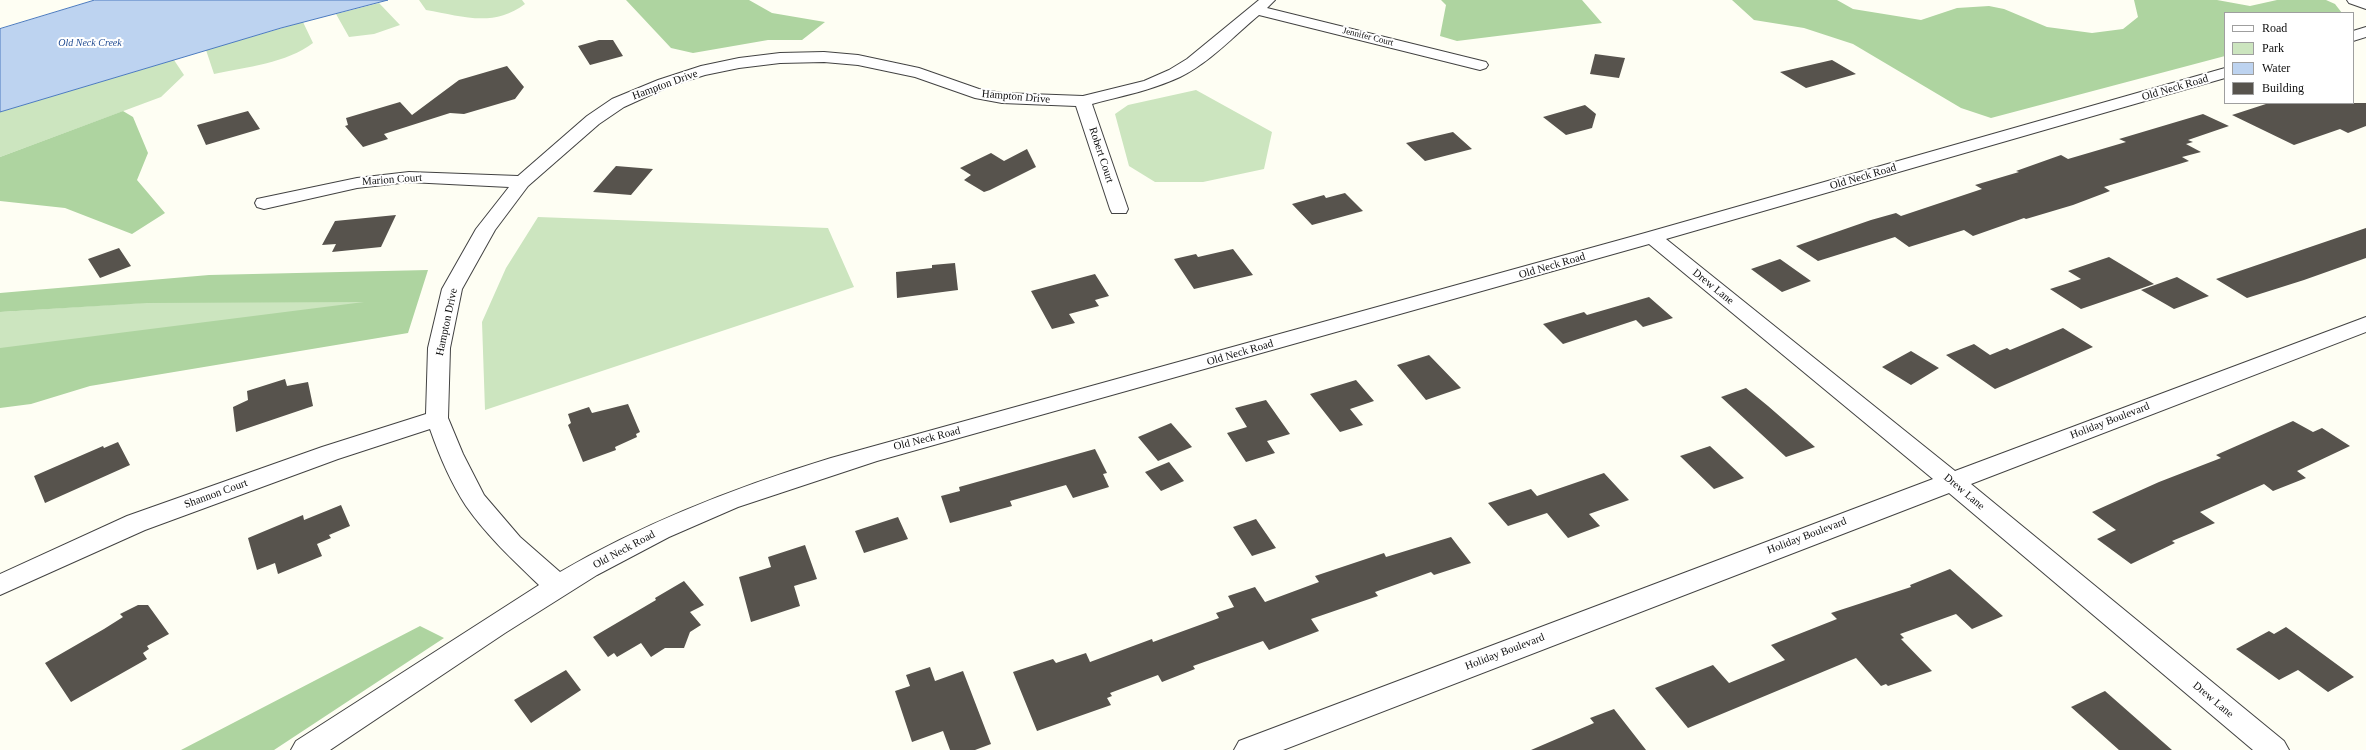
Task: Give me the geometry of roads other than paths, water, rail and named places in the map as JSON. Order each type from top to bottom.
[{"type":"street","points":[[2354,0],[2366,4]]},
{"type":"street","name":"Jennifer Court","points":[[1262,5],[1480,65]]},
{"type":"street","name":"Hampton Drive","points":[[557,585],[511,544],[475,500],[451,454],[437,418],[439,348],[452,289],[486,229],[522,182],[593,120],[618,103],[664,83],[701,71],[739,63],[780,58],[824,57],[858,60],[919,73],[975,93],[1002,98],[1083,102],[1150,84],[1175,73],[1193,62],[1262,5]]},
{"type":"street","points":[[2354,36],[2366,32]]},
{"type":"street","name":"Old Neck Road","points":[[306,750],[557,585],[660,530],[706,511],[812,472],[884,450],[1652,238],[2224,73]]},
{"type":"street","name":"Robert Court","points":[[1083,102],[1119,209]]},
{"type":"street","name":"Marion Court","points":[[264,203],[357,183],[409,177],[522,182]]},
{"type":"street","name":"Drew Lane","points":[[1652,238],[1951,481],[2274,750]]},
{"type":"street","name":"Holiday Boulevard","points":[[1249,750],[2366,324]]},
{"type":"street","name":"Shannon Court","points":[[0,585],[136,523],[330,453],[437,418]]},
{"type":"water","name":"Old Neck Creek","points":[[95,0],[388,0],[281,28],[0,112],[0,29]]}]
